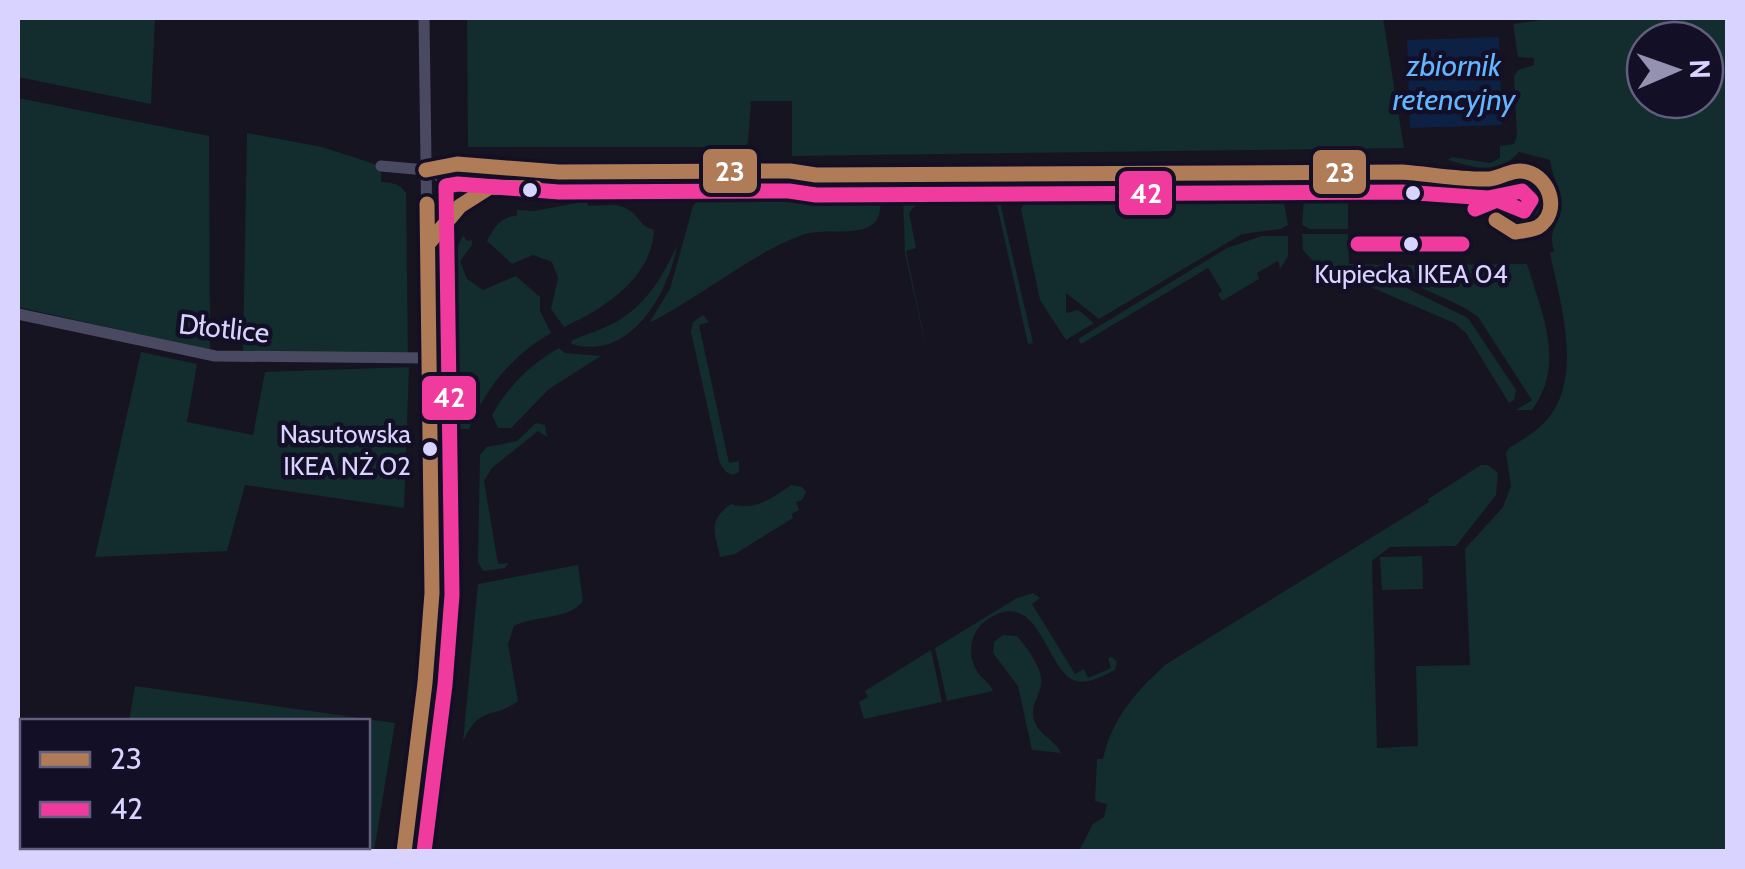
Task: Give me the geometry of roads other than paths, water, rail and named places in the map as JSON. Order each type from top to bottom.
[{"type":"street","points":[[404,852],[431,614],[424,18]]},
{"type":"street","points":[[380,166],[426,170],[457,164],[558,172],[790,171],[816,175],[1296,172],[1501,177],[1521,170],[1541,178],[1551,196],[1549,214],[1535,229],[1512,231],[1496,220],[1490,199],[1501,177]]},
{"type":"street","points":[[426,170],[452,183],[490,187],[722,186],[791,181],[816,175]]},
{"type":"street","points":[[1430,174],[1490,199]]},
{"type":"street","points":[[428,244],[460,206],[490,187]]},
{"type":"street","name":"Dłotlice","points":[[18,314],[214,356],[430,358]]},
{"type":"water","name":"zbiornik retencyjny","points":[[1499,37],[1502,125],[1410,128],[1407,40]]},
{"type":"place","name":"Kupiecka IKEA 04","points":[[1411,244]]},
{"type":"place","name":"Nasutowska IKEA NŻ 02","points":[[430,449]]}]
